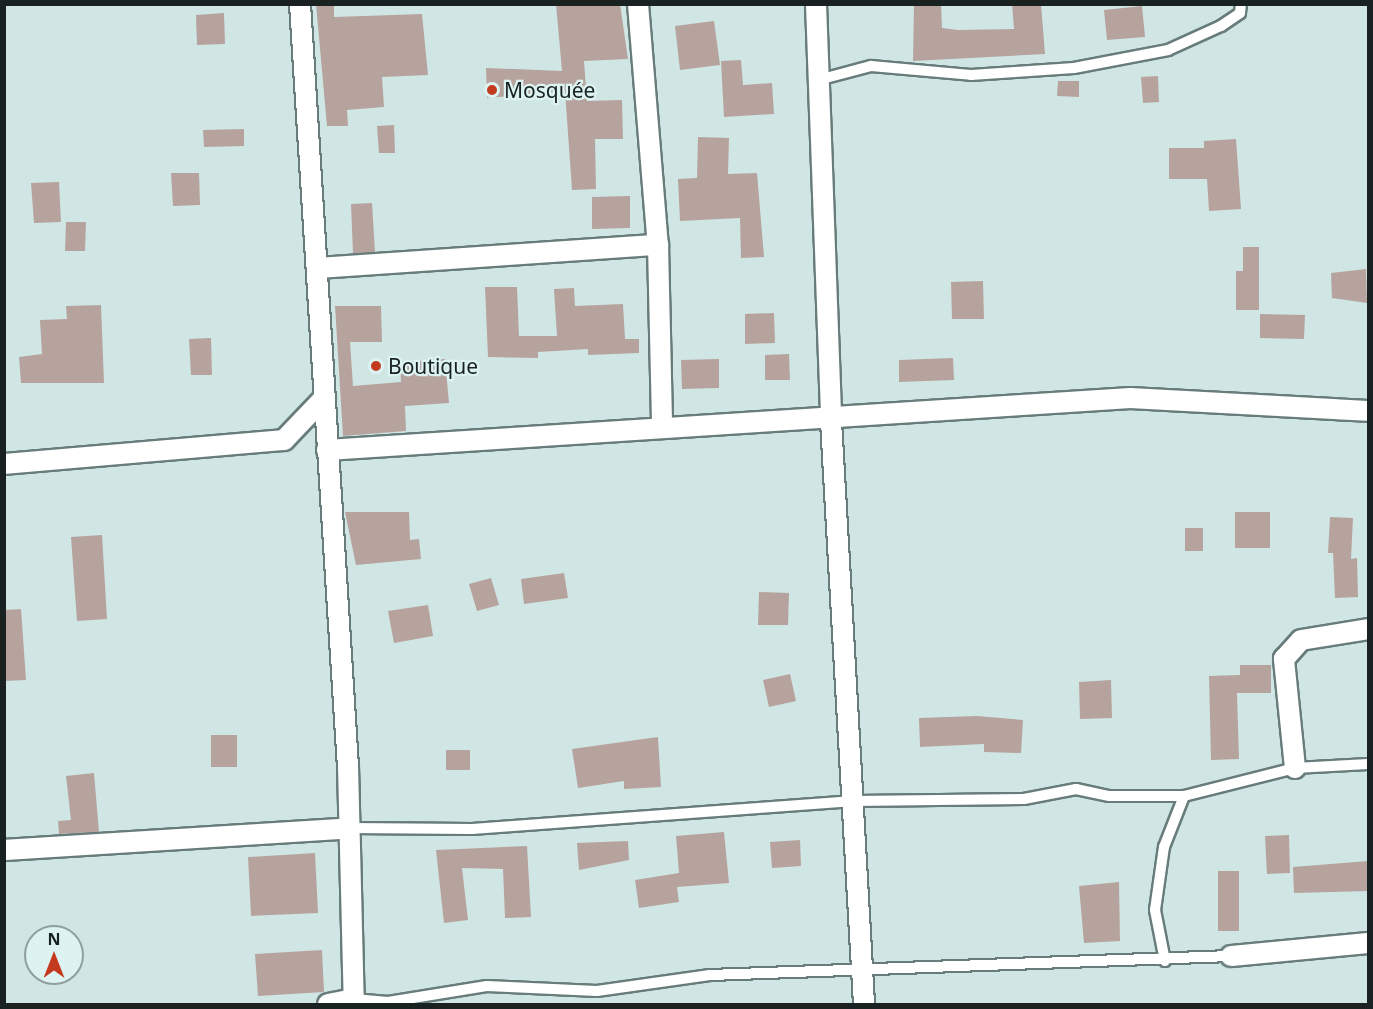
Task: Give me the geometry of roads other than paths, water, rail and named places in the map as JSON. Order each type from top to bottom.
[{"type":"street","points":[[300,4],[349,828],[354,1002],[328,1005]]},
{"type":"street","points":[[638,4],[658,245],[662,428]]},
{"type":"street","points":[[816,4],[822,79],[831,421],[864,1005]]},
{"type":"street","points":[[317,268],[658,245]]},
{"type":"street","points":[[4,464],[284,440],[325,397]]},
{"type":"street","points":[[327,450],[662,428],[831,421],[952,406],[1130,398],[1368,411]]},
{"type":"street","points":[[1295,768],[1284,659],[1301,640],[1368,629]]},
{"type":"street","points":[[4,850],[349,828]]},
{"type":"street","points":[[1231,956],[1368,943]]},
{"type":"lane","points":[[822,79],[871,66],[971,75],[1074,68],[1168,50],[1221,26],[1240,13],[1240,4]]},
{"type":"lane","points":[[349,828],[484,829],[854,801],[1024,799],[1076,789],[1109,796],[1184,796],[1295,768],[1368,764]]},
{"type":"lane","points":[[1165,961],[1155,910],[1164,847],[1184,796]]},
{"type":"lane","points":[[354,1002],[388,1002],[487,986],[597,991],[710,975],[1165,961],[1231,956]]},
{"type":"place","name":"Mosquée","points":[[492,90]]},
{"type":"place","name":"Boutique","points":[[376,366]]}]
